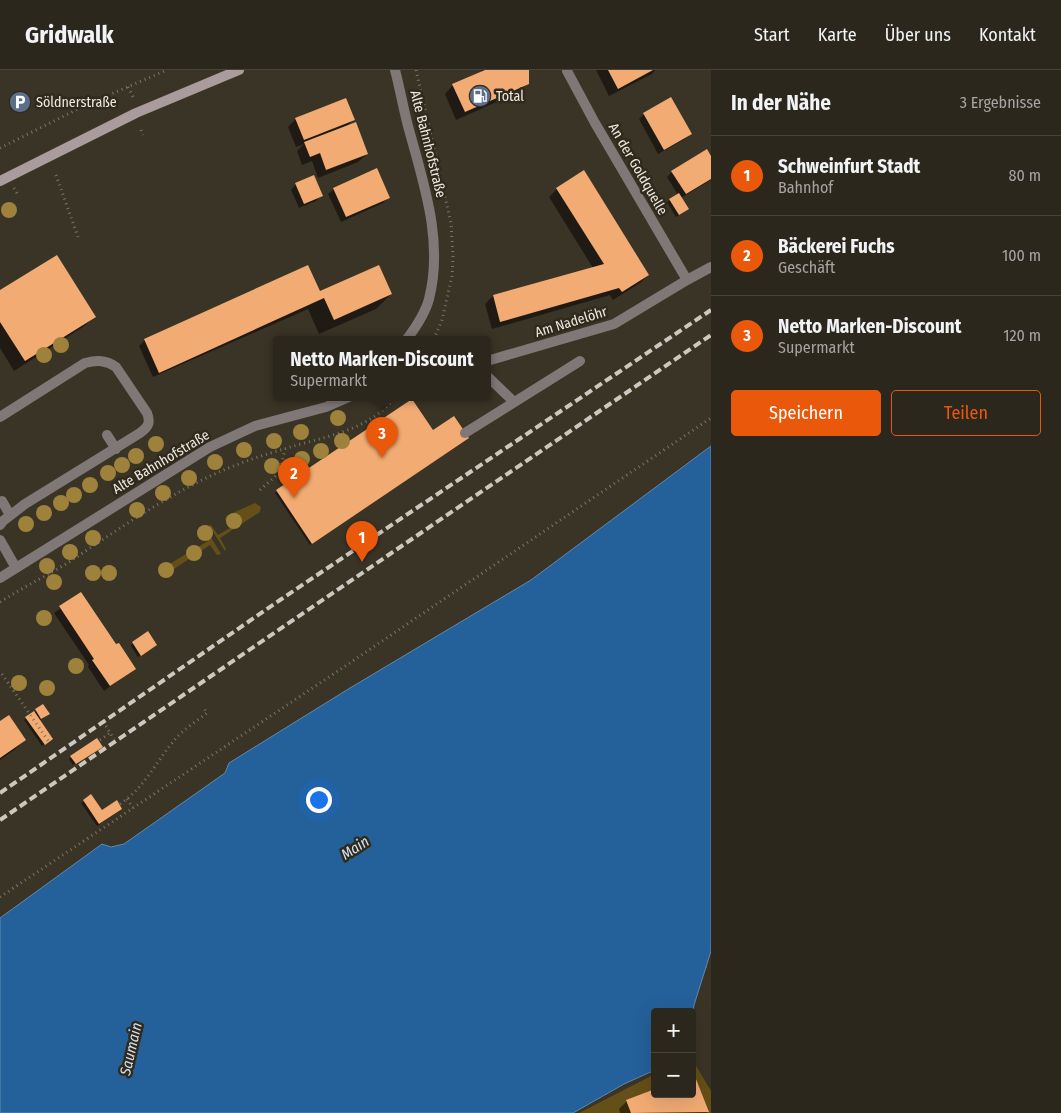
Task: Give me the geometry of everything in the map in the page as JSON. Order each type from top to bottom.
[{"type":"main road","points":[[0,181],[136,114],[239,70]]},
{"type":"street","name":"Alte Bahnhofstraße","points":[[394,70],[422,172],[434,230],[433,272],[429,299],[421,320],[410,336]]},
{"type":"street","name":"An der Goldquelle","points":[[567,71],[595,123],[687,280]]},
{"type":"street","name":"Am Nadelöhr","points":[[491,360],[614,324],[687,280],[711,268]]},
{"type":"street","points":[[0,417],[85,363],[96,360],[109,362],[116,367],[148,413],[150,420],[148,427],[10,515],[0,525]]},
{"type":"street","points":[[465,433],[580,361]]},
{"type":"street","points":[[491,380],[514,402]]},
{"type":"street","name":"Alte Bahnhofstraße","points":[[0,578],[210,447],[255,426],[326,407],[340,401]]},
{"type":"street","points":[[107,435],[116,449]]},
{"type":"street","points":[[2,501],[10,515]]},
{"type":"street","points":[[0,540],[16,568]]},
{"type":"path","points":[[0,148],[88,104],[167,70]]},
{"type":"path","points":[[128,87],[133,97]]},
{"type":"path","points":[[141,130],[144,135]]},
{"type":"path","points":[[56,175],[78,237]]},
{"type":"path","points":[[0,602],[42,578],[184,489],[223,470],[344,431],[373,419],[392,401]]},
{"type":"path","points":[[0,897],[711,418]]},
{"type":"path","points":[[260,490],[280,472],[285,449]]},
{"type":"path","points":[[2,674],[49,742]]},
{"type":"path","points":[[120,804],[128,799],[142,784],[176,738],[207,713],[204,708]]},
{"type":"path","points":[[106,726],[114,738]]},
{"type":"path","points":[[100,740],[110,733]]},
{"type":"path","points":[[128,799],[133,808]]},
{"type":"path","points":[[706,966],[711,966]]},
{"type":"shaded area","points":[[255,503],[261,507],[260,512],[220,538],[226,549],[225,551],[209,525],[218,535],[230,528],[225,519],[226,516]]},
{"type":"shaded area","points":[[205,527],[221,554],[217,555],[210,545],[165,575],[160,574],[161,569],[208,541],[203,529]]},
{"type":"shaded area","points":[[696,1066],[711,1091],[711,1113],[579,1113],[651,1076],[651,1098],[696,1098]]},
{"type":"water","points":[[711,446],[711,951],[694,1008],[651,1008],[651,1072],[624,1084],[573,1113],[0,1113],[0,918],[102,844],[111,847],[124,844],[225,773],[229,763],[531,580]]},
{"type":"building","name":"Total","points":[[485,70],[529,70],[529,84],[465,112],[452,84]]},
{"type":"building","points":[[608,70],[653,70],[618,89]]},
{"type":"building","points":[[671,97],[692,134],[664,150],[643,113]]},
{"type":"building","points":[[346,98],[355,120],[304,140],[295,118]]},
{"type":"building","points":[[356,122],[368,154],[326,170],[320,153],[310,157],[304,142]]},
{"type":"building","points":[[707,149],[711,156],[711,179],[686,194],[671,171]]},
{"type":"building","points":[[377,168],[390,198],[346,217],[333,188]]},
{"type":"building","points":[[584,170],[649,275],[622,292],[619,288],[500,322],[493,295],[604,264],[556,188]]},
{"type":"building","points":[[314,175],[323,196],[304,204],[295,183]]},
{"type":"building","points":[[679,193],[689,209],[679,215],[669,199]]},
{"type":"building","points":[[57,255],[96,317],[25,361],[0,322],[0,290]]},
{"type":"building","points":[[308,265],[320,291],[379,265],[392,294],[334,320],[324,298],[159,373],[144,339]]},
{"type":"building","points":[[409,401],[413,401],[433,430],[454,416],[469,438],[312,544],[276,490]]},
{"type":"building","points":[[81,592],[116,644],[119,643],[136,669],[110,686],[59,606]]},
{"type":"building","points":[[148,631],[157,645],[141,656],[132,642]]},
{"type":"building","points":[[43,704],[50,714],[41,719],[35,709]]},
{"type":"building","points":[[34,711],[53,739],[45,745],[25,717]]},
{"type":"building","points":[[9,715],[26,740],[0,758],[0,721]]},
{"type":"building","points":[[97,738],[103,747],[76,764],[70,756]]},
{"type":"building","points":[[91,794],[102,810],[117,800],[122,809],[99,824],[83,800]]},
{"type":"building","points":[[696,1079],[709,1112],[631,1113],[626,1100],[651,1091],[651,1098],[696,1098]]},
{"type":"railway","points":[[0,793],[280,600],[711,310]]},
{"type":"railway","points":[[0,820],[711,335]]},
{"type":"place","name":"Total","points":[[480,96]]},
{"type":"place","name":"Söldnerstraße","points":[[20,102]]},
{"type":"place","name":"Netto Marken-Discount","points":[[382,458]]},
{"type":"place","name":"Bäckerei Fuchs","points":[[294,498]]},
{"type":"place","name":"Schweinfurt Stadt","points":[[362,562]]},
{"type":"water label","name":"Main","points":[[355,848]]},
{"type":"water label","name":"Saumain","points":[[131,1049]]}]
